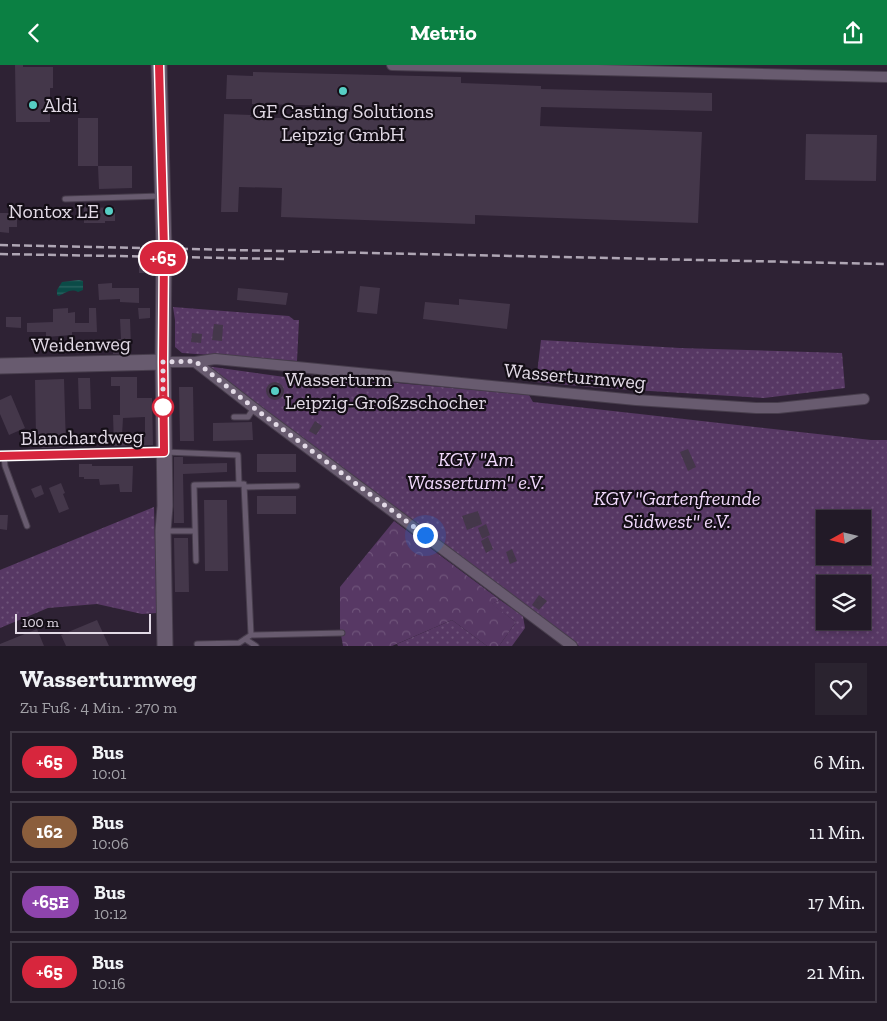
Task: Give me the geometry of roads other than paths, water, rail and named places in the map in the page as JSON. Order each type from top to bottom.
[{"type":"main road","points":[[159,65],[164,249],[165,507],[163,531],[165,646]]},
{"type":"main road","name":"Weidenweg","points":[[0,366],[163,362]]},
{"type":"street","points":[[392,65],[746,69],[887,77]]},
{"type":"street","name":"Wasserturmweg","points":[[163,362],[215,359],[636,400],[756,408],[778,408],[864,399]]},
{"type":"street","points":[[195,361],[254,408],[572,646]]},
{"type":"street","name":"Blanchardweg","points":[[2,456],[164,452]]},
{"type":"lane","points":[[65,199],[162,196]]},
{"type":"lane","points":[[234,417],[248,417],[254,408]]},
{"type":"lane","points":[[164,452],[238,455],[242,486],[251,635]]},
{"type":"lane","points":[[2,456],[27,526]]},
{"type":"lane","points":[[196,561],[194,485],[297,486]]},
{"type":"lane","points":[[163,531],[195,531]]},
{"type":"lane","points":[[197,644],[239,643],[251,635],[342,633]]},
{"type":"lane","points":[[244,639],[256,646]]},
{"type":"railway","points":[[0,245],[887,264]]},
{"type":"railway","points":[[0,254],[285,259]]},
{"type":"place","name":"GF Casting Solutions Leipzig GmbH","points":[[343,91]]},
{"type":"place","name":"Aldi","points":[[33,105]]},
{"type":"place","name":"Nontox LE","points":[[109,211]]},
{"type":"place","name":"Wasserturm Leipzig-Großzschocher","points":[[275,391]]},
{"type":"park label","name":"KGV \"Am Wasserturm\" e.V.","points":[[476,470]]},
{"type":"park label","name":"KGV \"Gartenfreunde Südwest\" e.V.","points":[[677,510]]}]
